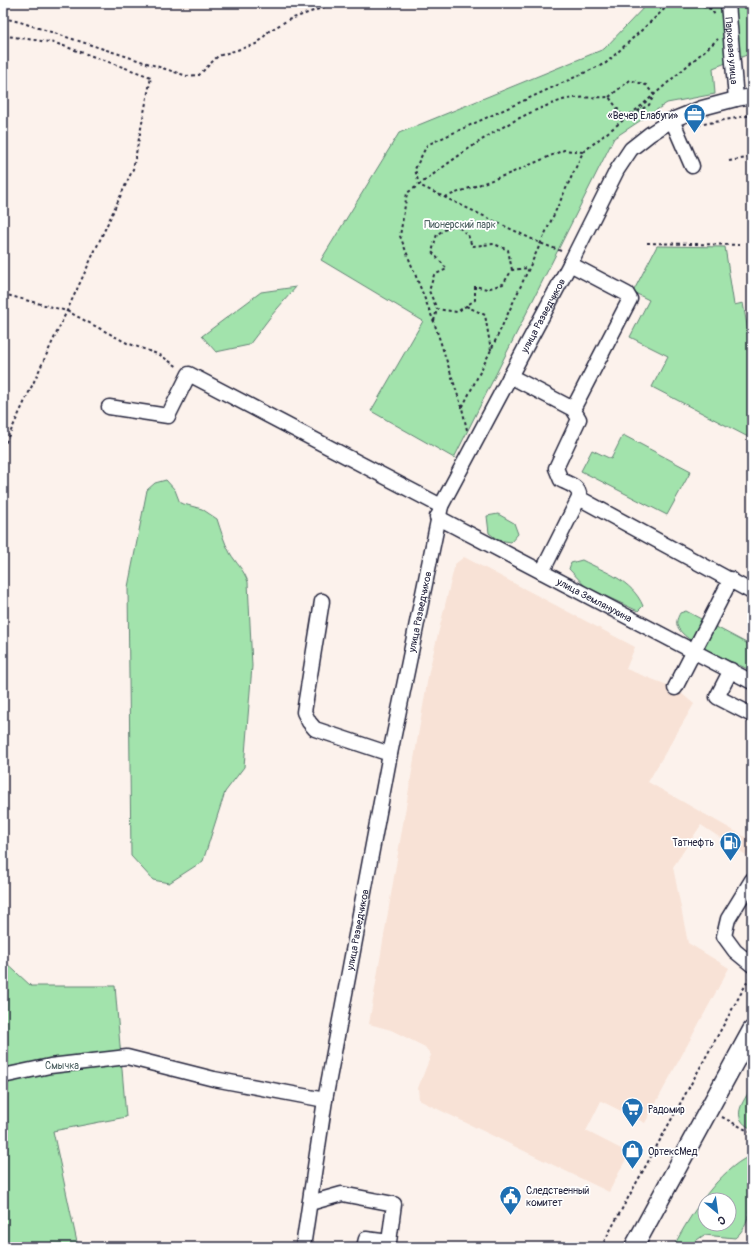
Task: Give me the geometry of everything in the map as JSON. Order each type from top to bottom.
[{"type":"main road","points":[[634,1247],[752,1030]]},
{"type":"street","name":"Парковая улица","points":[[728,3],[725,24],[736,99]]},
{"type":"street","name":"улица Разведчиков","points":[[303,1247],[325,1100],[390,754],[439,511],[572,260],[617,170],[631,149],[650,134],[672,120],[702,108],[752,96]]},
{"type":"street","points":[[672,120],[692,166]]},
{"type":"street","points":[[572,260],[627,294],[630,299],[573,409]]},
{"type":"street","points":[[109,407],[168,416],[189,374]]},
{"type":"street","name":"улица Землянухина","points":[[189,374],[439,511],[542,572],[694,650],[752,682]]},
{"type":"street","points":[[510,376],[573,409],[578,415],[578,423],[557,462],[556,468],[561,480],[579,491],[579,498],[542,572]]},
{"type":"street","points":[[579,498],[752,592]]},
{"type":"street","points":[[675,688],[731,580]]},
{"type":"street","points":[[322,601],[304,712],[309,722],[315,729],[390,754]]},
{"type":"street","points":[[731,670],[717,697],[752,715]]},
{"type":"street","points":[[752,880],[728,919],[724,936],[735,951],[752,965]]},
{"type":"street","points":[[3,1076],[50,1066],[127,1057],[214,1079],[325,1100]]},
{"type":"street","points":[[310,1203],[342,1194],[394,1204],[389,1242],[366,1239],[364,1247]]},
{"type":"path","points":[[3,18],[20,22],[187,76],[199,74],[218,56],[256,44],[269,31],[288,20],[330,5],[359,3]]},
{"type":"path","points":[[572,260],[420,185],[415,169],[427,145],[606,63],[671,3]]},
{"type":"path","points":[[462,408],[491,350],[583,152],[654,95],[725,24],[711,9],[691,3]]},
{"type":"path","points":[[3,448],[133,169],[151,77],[55,43],[7,36]]},
{"type":"path","points":[[471,449],[462,408],[434,322],[400,236],[407,193],[420,185],[463,152],[508,124],[562,100],[609,97],[630,80],[646,85],[654,95]]},
{"type":"path","points":[[625,119],[649,105],[654,95]]},
{"type":"path","points":[[609,97],[625,119]]},
{"type":"path","points":[[678,134],[696,125],[752,115]]},
{"type":"path","points":[[445,197],[511,173],[564,150],[583,152]]},
{"type":"path","points":[[729,161],[752,157]]},
{"type":"path","points":[[434,322],[437,309],[429,291],[434,275],[447,269],[432,252],[437,234],[455,224],[468,235],[472,246],[494,244],[508,250],[512,270],[502,284],[487,288],[474,286],[475,300],[457,312],[437,309]]},
{"type":"path","points":[[647,243],[742,244]]},
{"type":"path","points":[[512,270],[528,268]]},
{"type":"path","points":[[3,294],[67,311],[127,343],[160,355],[189,374]]},
{"type":"path","points":[[466,306],[485,315],[491,350]]},
{"type":"path","points":[[601,1247],[752,974]]},
{"type":"path","points":[[722,1117],[752,1133]]},
{"type":"path","points":[[745,1247],[752,1235]]},
{"type":"shaded area","points":[[464,557],[635,647],[626,669],[675,688],[694,704],[648,782],[752,841],[752,859],[701,825],[673,867],[688,943],[729,968],[645,1123],[601,1101],[586,1131],[629,1153],[609,1192],[419,1100],[418,1088],[431,1055],[425,1047],[391,1030],[369,1024],[429,671],[455,564]]},
{"type":"green space","name":"Пионерский парк","points":[[648,3],[752,3],[752,53],[713,68],[715,94],[667,103],[614,138],[454,458],[371,411],[423,321],[321,260],[399,133],[604,49]]},
{"type":"green space","points":[[657,246],[725,247],[734,305],[743,303],[750,342],[752,364],[752,439],[652,387],[668,356],[630,337],[649,300],[633,292]]},
{"type":"green space","points":[[296,287],[249,345],[216,352],[202,336],[261,292]]},
{"type":"green space","points":[[623,435],[691,471],[667,515],[581,471],[592,450],[611,459]]},
{"type":"green space","points":[[166,480],[175,490],[180,503],[202,509],[217,519],[228,549],[248,582],[252,666],[244,767],[225,792],[203,861],[169,883],[153,880],[131,856],[128,587],[147,490],[155,483]]},
{"type":"green space","points":[[498,514],[514,523],[518,534],[511,542],[498,540],[489,533],[487,516]]},
{"type":"green space","points":[[582,560],[609,573],[625,583],[638,597],[643,606],[638,611],[586,587],[569,569],[571,563]]},
{"type":"green space","points":[[686,611],[752,646],[752,671],[710,652],[689,639],[681,632],[677,625],[677,620],[680,613]]},
{"type":"green space","name":"Смычка","points":[[3,960],[31,986],[115,986],[126,1117],[53,1131],[78,1247],[3,1247]]},
{"type":"green space","points":[[752,1087],[752,1129],[745,1125],[741,1120],[740,1110]]},
{"type":"green space","points":[[752,1156],[751,1201],[746,1222],[741,1231],[735,1238],[704,1235],[687,1247],[678,1247],[675,1244],[697,1207],[697,1232],[737,1232],[737,1192],[709,1192],[728,1171],[739,1162]]},
{"type":"place","name":"«Вечер Елабуги»","points":[[694,134]]},
{"type":"place","name":"Татнефть","points":[[730,862]]},
{"type":"place","name":"Радомир","points":[[633,1128]]},
{"type":"place","name":"ОртексМед","points":[[632,1170]]},
{"type":"place","name":"Следственный комитет","points":[[511,1216]]}]
